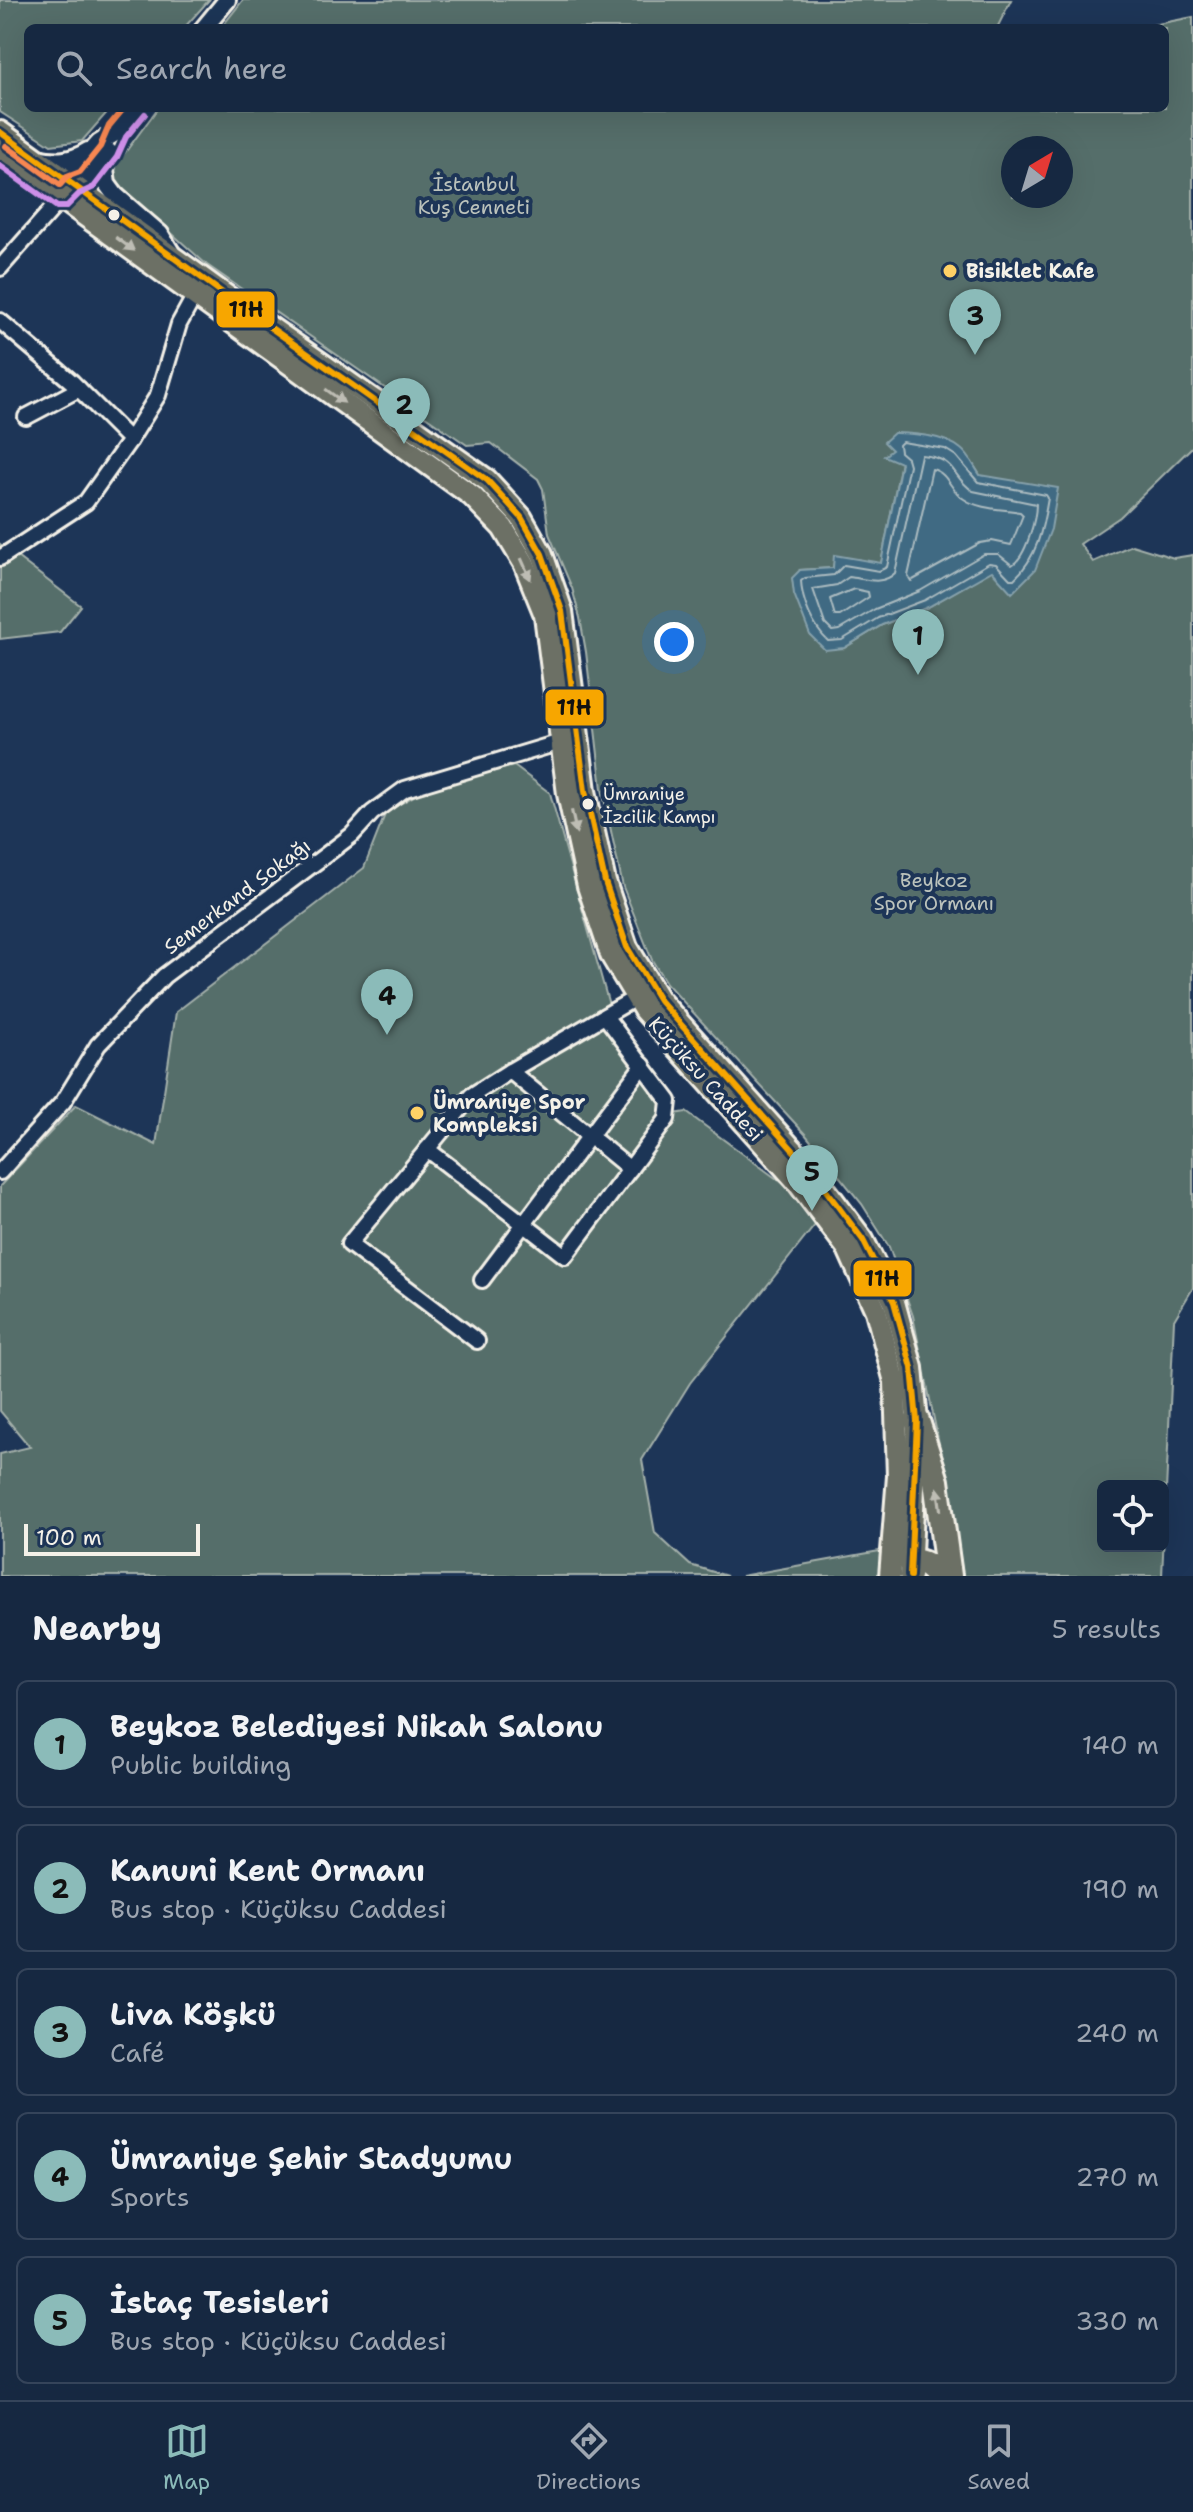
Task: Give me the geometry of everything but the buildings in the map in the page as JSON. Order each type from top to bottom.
[{"type":"highway","points":[[917,1421],[936,1481],[949,1576]]},
{"type":"highway","points":[[900,1572],[922,1562],[932,1568],[937,1576]]},
{"type":"main road","name":"Küçüksu Caddesi","points":[[0,132],[36,158],[67,192],[195,295],[258,330],[487,480],[521,517],[542,554],[562,611],[557,640],[570,740],[605,882],[644,992],[659,1000],[810,1169],[863,1240],[863,1261],[895,1382],[900,1572]]},
{"type":"main road","points":[[0,145],[67,192]]},
{"type":"main road","name":"Küçüksu Caddesi","points":[[0,154],[175,259],[258,330]]},
{"type":"main road","name":"Küçüksu Caddesi","points":[[863,1261],[894,1302],[912,1368],[917,1421],[900,1572]]},
{"type":"street","points":[[207,24],[227,0]]},
{"type":"street","points":[[0,268],[67,192],[73,172],[104,148],[134,112]]},
{"type":"street","points":[[36,158],[68,160],[104,148]]},
{"type":"street","points":[[104,148],[107,184],[115,195],[160,234],[175,259]]},
{"type":"street","points":[[0,558],[86,502],[158,395],[179,324],[195,295]]},
{"type":"street","points":[[0,321],[79,389],[130,440]]},
{"type":"street","points":[[26,417],[79,389]]},
{"type":"street","name":"Semerkand Sokağı","points":[[0,1172],[63,1102],[98,1045],[164,976],[342,843],[372,813],[405,789],[570,740]]},
{"type":"street","points":[[477,1341],[349,1244],[471,1096],[644,992]]},
{"type":"street","points":[[427,1149],[565,1256],[667,1119],[669,1101],[605,1016]]},
{"type":"street","points":[[482,1280],[643,1065]]},
{"type":"street","points":[[510,1071],[630,1169]]},
{"type":"green space","points":[[0,0],[209,0],[188,24],[24,24],[24,112],[107,112],[82,141],[51,145],[0,112]]},
{"type":"green space","points":[[243,0],[1011,0],[999,24],[224,24]]},
{"type":"green space","name":"Beykoz Spor Ormanı","points":[[1193,17],[1193,446],[1120,517],[1080,544],[1093,562],[1132,545],[1174,558],[1193,555],[1193,1288],[1174,1320],[1166,1480],[1097,1480],[1097,1552],[1163,1552],[1162,1576],[963,1576],[913,1316],[889,1247],[862,1204],[805,1134],[666,983],[652,960],[623,887],[602,789],[580,618],[572,588],[549,534],[543,489],[538,479],[491,443],[467,445],[207,265],[116,181],[113,169],[155,112],[1169,112],[1169,24],[1157,24]],"holes":[[[893,450],[971,461],[980,475],[992,570],[928,607],[882,625],[844,648],[800,570],[833,568],[835,556],[881,564],[901,462]]]},
{"type":"green space","points":[[0,544],[81,606],[60,632],[0,639]]},
{"type":"green space","points":[[514,766],[550,793],[611,1012],[675,1097],[674,1114],[686,1112],[800,1196],[819,1220],[690,1383],[642,1460],[655,1533],[690,1565],[727,1576],[0,1576],[0,1454],[30,1447],[0,1411],[0,1186],[76,1105],[156,1145],[176,1012],[364,868],[386,812],[428,788]]},
{"type":"green space","points":[[885,1550],[883,1576],[741,1576]]},
{"type":"water","points":[[894,433],[929,436],[954,444],[966,454],[980,475],[1058,488],[1051,529],[1035,570],[1012,593],[992,571],[928,607],[882,625],[844,648],[825,650],[810,635],[794,594],[792,578],[800,570],[833,568],[834,555],[881,563],[901,463],[884,456],[892,450],[884,442]]},
{"type":"transit line","points":[[6,146],[60,185],[67,177],[80,172],[100,147],[109,126],[121,112]]},
{"type":"transit line","points":[[0,166],[57,207],[66,207],[79,194],[94,187],[117,157],[126,137],[145,114]]},
{"type":"transit line","name":"11H","points":[[0,132],[487,480],[521,517],[542,554],[562,611],[585,791],[605,882],[627,947],[659,1000],[810,1169],[863,1240],[894,1302],[912,1368],[917,1421],[910,1576]]},
{"type":"place","name":"Bisiklet Kafe","points":[[950,271]]},
{"type":"place","name":"Liva Köşkü","points":[[975,355]]},
{"type":"place","name":"Kanuni Kent Ormanı","points":[[404,444]]},
{"type":"place","name":"Beykoz Belediyesi Nikah Salonu","points":[[918,675]]},
{"type":"place","name":"Ümraniye İzcilik Kampı","points":[[588,804]]},
{"type":"place","name":"Ümraniye Şehir Stadyumu","points":[[387,1035]]},
{"type":"place","name":"Ümraniye Spor Kompleksi","points":[[417,1113]]},
{"type":"place","name":"İstaç Tesisleri","points":[[812,1211]]},
{"type":"park label","name":"İstanbul Kuş Cenneti","points":[[474,196]]}]
